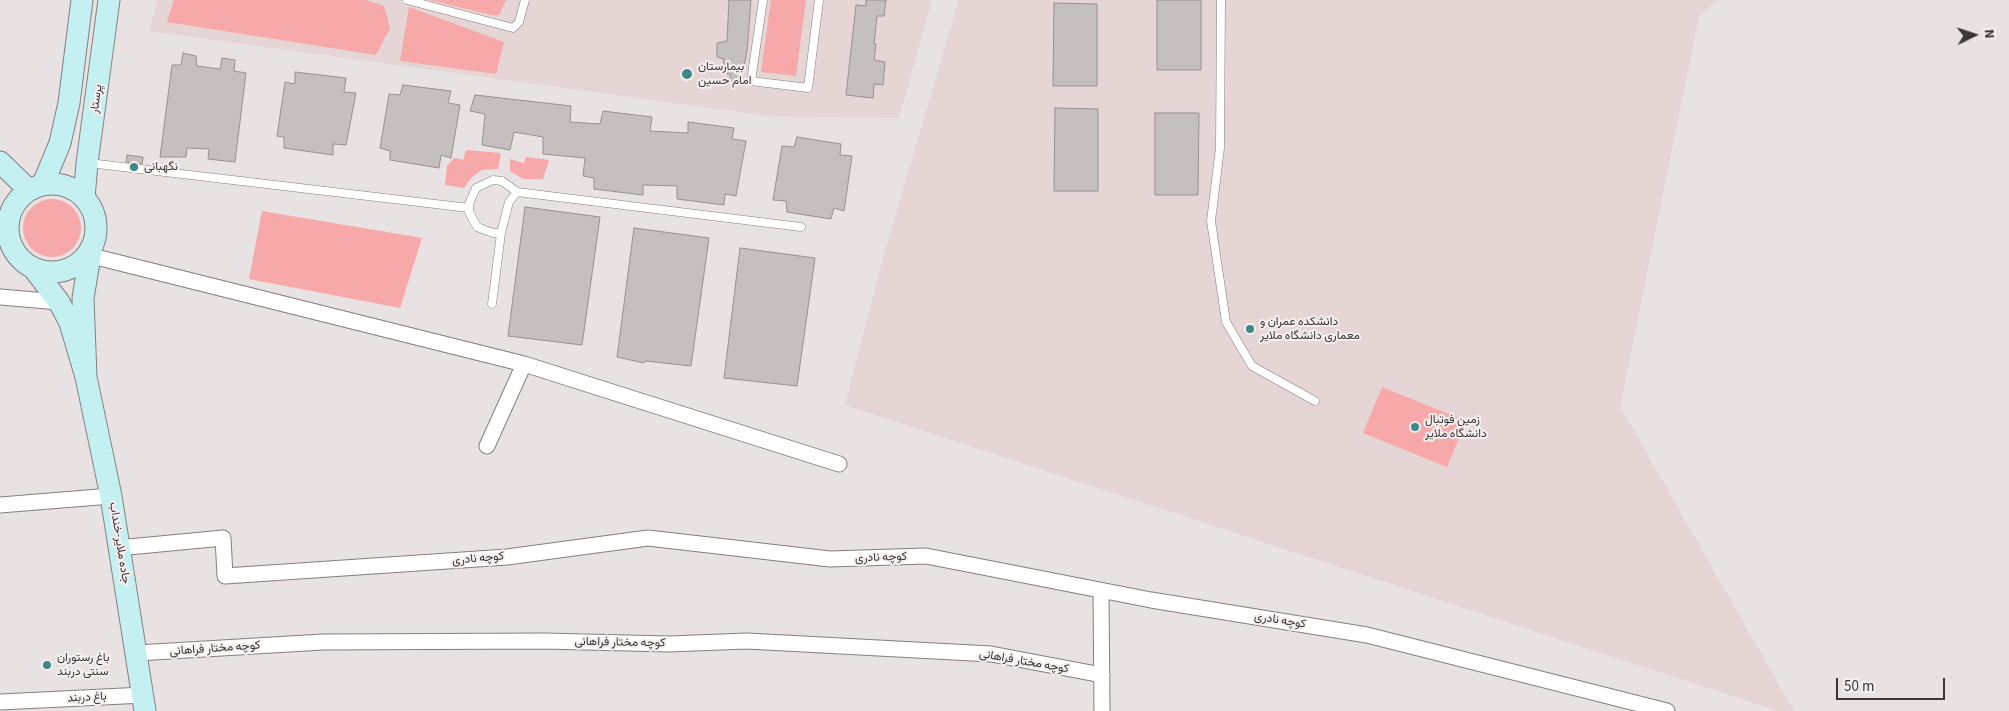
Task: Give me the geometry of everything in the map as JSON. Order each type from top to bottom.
[{"type":"main road","points":[[82,0],[69,103],[60,143],[36,187],[18,199],[4,222],[15,253],[34,269],[59,302],[70,323],[86,376]]},
{"type":"main road","name":"پرستار","points":[[84,198],[109,0]]},
{"type":"main road","points":[[0,162],[36,187],[65,186],[84,198],[92,209],[96,222],[96,236],[94,253],[83,298],[86,376]]},
{"type":"main road","points":[[34,269],[52,272],[71,268],[94,253]]},
{"type":"main road","name":"جاده ملایر-خنداب","points":[[86,376],[111,496],[144,703]]},
{"type":"street","points":[[94,253],[524,364],[839,464]]},
{"type":"street","points":[[0,297],[59,302]]},
{"type":"street","points":[[488,446],[524,364]]},
{"type":"street","points":[[0,505],[111,496]]},
{"type":"street","name":"کوچه نادری","points":[[118,548],[223,538],[225,576],[507,557],[648,538],[830,559],[926,556],[1101,591],[1367,636],[1667,711]]},
{"type":"street","points":[[1101,591],[1102,711]]},
{"type":"street","name":"کوچه مختار فراهانی","points":[[137,654],[323,642],[544,641],[669,644],[747,641],[990,654],[1102,675]]},
{"type":"street","name":"باغ دربند","points":[[0,702],[144,703]]},
{"type":"lane","points":[[407,0],[513,28],[519,22],[525,0]]},
{"type":"lane","points":[[763,0],[751,81],[808,88],[819,0]]},
{"type":"lane","points":[[1221,0],[1220,148],[1210,221],[1226,322],[1252,366],[1315,400]]},
{"type":"lane","points":[[87,163],[469,208]]},
{"type":"lane","points":[[501,233],[493,234],[478,227],[472,220],[469,208],[471,196],[484,183],[502,181],[517,192],[800,227]]},
{"type":"lane","points":[[492,304],[501,233],[509,202],[517,192]]},
{"type":"shaded area","name":"بیمارستان امام حسین","points":[[158,0],[932,0],[899,118],[776,117],[149,31]]},
{"type":"shaded area","points":[[174,0],[366,0],[384,6],[390,28],[376,55],[167,22]]},
{"type":"shaded area","points":[[430,0],[506,0],[499,15],[491,15]]},
{"type":"shaded area","points":[[771,0],[806,0],[796,76],[761,72]]},
{"type":"shaded area","name":"دانشکده عمران و معماری دانشگاه ملایر","points":[[959,0],[1718,0],[1699,16],[1620,406],[1794,711],[1778,711],[845,405],[884,254]]},
{"type":"shaded area","points":[[409,7],[504,42],[496,74],[400,61]]},
{"type":"shaded area","points":[[466,150],[501,153],[498,169],[482,170],[472,177],[464,188],[445,185],[447,166],[454,158],[463,160]]},
{"type":"shaded area","points":[[526,157],[549,160],[543,179],[523,179],[510,171],[510,159],[524,163]]},
{"type":"shaded area","points":[[52,199],[63,201],[76,212],[81,228],[79,239],[68,252],[52,257],[41,255],[28,244],[23,228],[25,217],[36,204]]},
{"type":"shaded area","points":[[262,211],[422,238],[400,308],[249,279]]},
{"type":"shaded area","name":"زمین فوتبال دانشگاه ملایر","points":[[1382,387],[1466,421],[1447,467],[1363,433]]},
{"type":"building","points":[[729,0],[751,0],[747,51],[741,82],[730,81],[730,74],[723,73],[724,59],[717,57],[717,43],[727,41]]},
{"type":"building","points":[[866,0],[886,0],[884,16],[877,16],[874,44],[876,44],[874,60],[885,62],[883,85],[874,84],[873,98],[846,95],[856,5],[866,6]]},
{"type":"building","points":[[1157,0],[1201,0],[1201,70],[1157,70]]},
{"type":"building","points":[[1054,3],[1097,4],[1097,86],[1053,86]]},
{"type":"building","points":[[183,53],[196,56],[197,66],[220,69],[222,58],[235,60],[234,71],[246,73],[235,162],[208,159],[209,149],[187,148],[186,157],[160,157],[172,65],[181,65]]},
{"type":"building","points":[[295,72],[346,78],[344,92],[356,93],[346,145],[333,144],[333,155],[284,148],[284,137],[277,136],[285,82],[295,84]]},
{"type":"building","points":[[403,85],[451,91],[448,103],[460,105],[451,158],[441,155],[439,168],[390,160],[390,151],[380,148],[389,94],[400,95]]},
{"type":"building","points":[[475,95],[571,106],[570,122],[600,124],[603,111],[652,117],[650,131],[688,133],[688,122],[734,128],[732,139],[746,141],[736,196],[725,194],[724,205],[677,199],[677,186],[643,185],[643,195],[594,189],[594,178],[583,176],[585,158],[543,154],[543,137],[514,132],[510,150],[482,145],[485,114],[470,111]]},
{"type":"building","points":[[1055,108],[1098,109],[1098,191],[1054,191]]},
{"type":"building","points":[[1155,113],[1199,113],[1198,195],[1155,195]]},
{"type":"building","points":[[797,137],[841,144],[840,155],[852,156],[844,211],[834,208],[831,219],[787,212],[786,201],[773,200],[782,146],[794,147]]},
{"type":"building","points":[[127,155],[143,157],[142,164],[126,162]]},
{"type":"building","points":[[525,207],[600,217],[582,345],[508,336]]},
{"type":"building","points":[[634,228],[709,238],[691,366],[645,361],[644,363],[617,357]]},
{"type":"building","points":[[740,248],[815,258],[797,386],[724,378]]},
{"type":"place","name":"بیمارستان امام حسین","points":[[687,74]]},
{"type":"place","name":"نگهبانی","points":[[134,167]]},
{"type":"place","name":"دانشکده عمران و معماری دانشگاه ملایر","points":[[1250,329]]},
{"type":"place","name":"زمین فوتبال دانشگاه ملایر","points":[[1415,427]]},
{"type":"place","name":"باغ رستوران سنتی دربند","points":[[47,665]]}]
